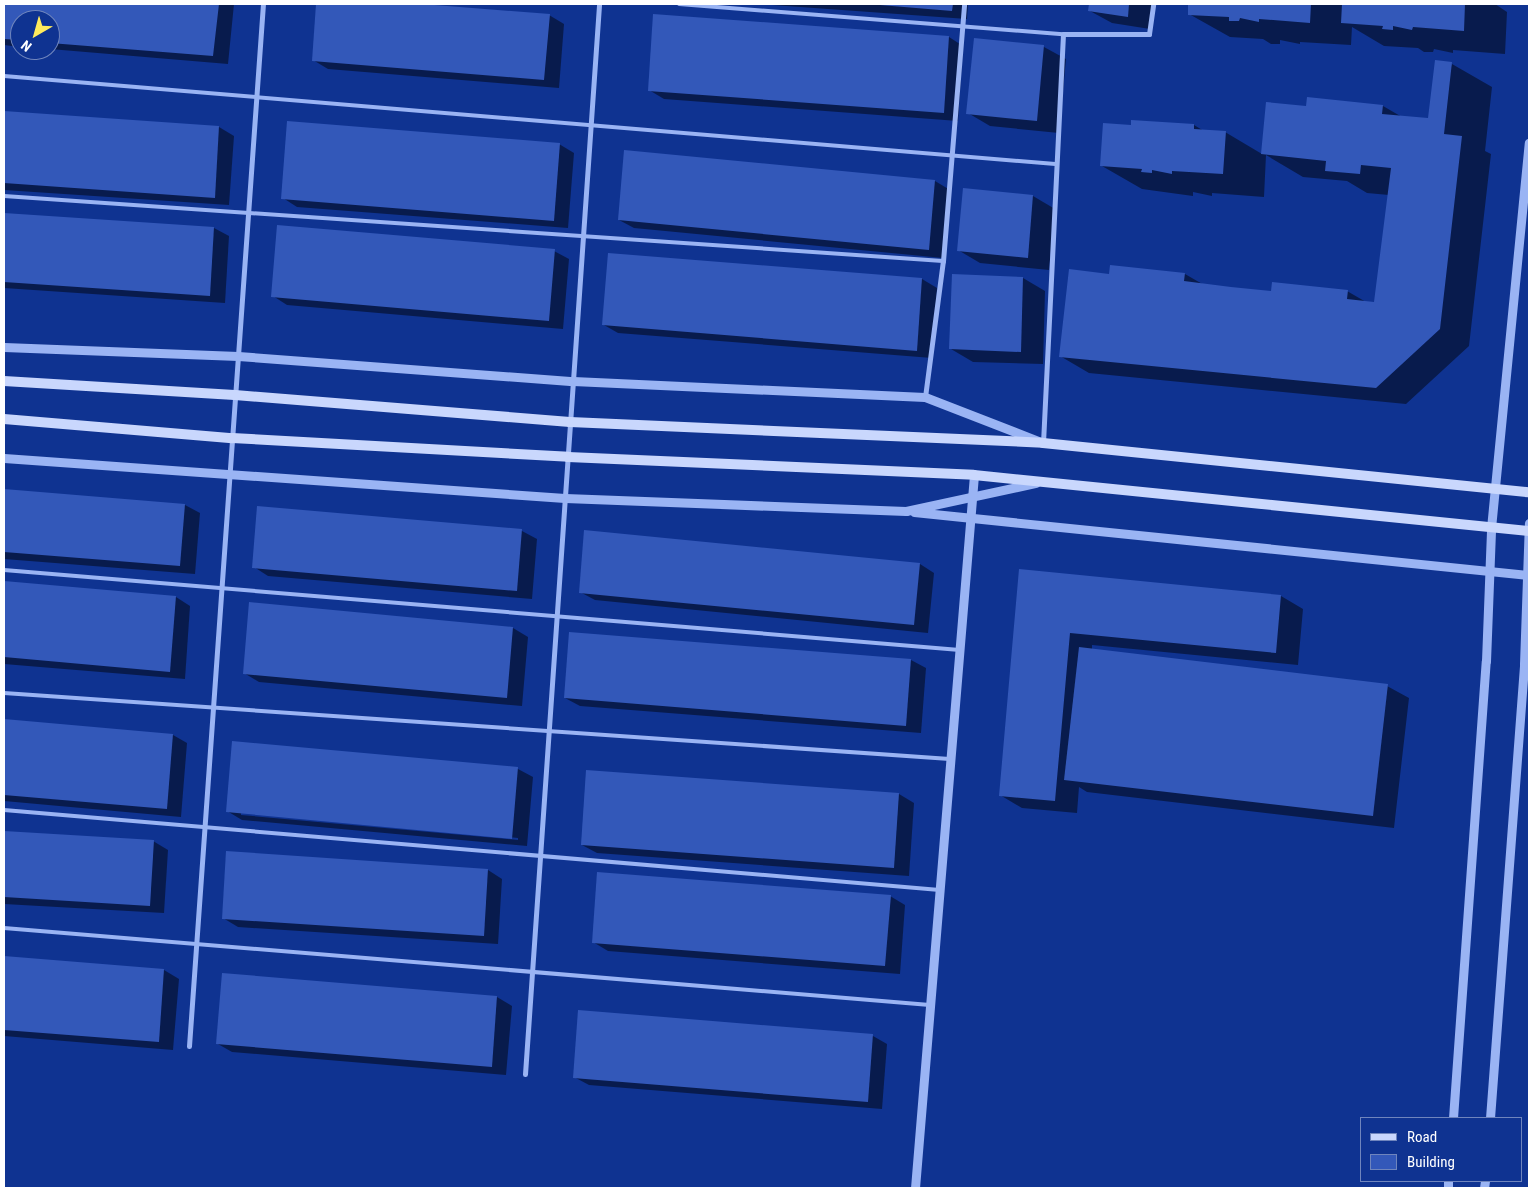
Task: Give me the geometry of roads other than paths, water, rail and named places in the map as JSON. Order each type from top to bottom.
[{"type":"main road","points":[[4,381],[235,395],[570,422],[1043,443],[1529,492]]},
{"type":"main road","points":[[4,419],[232,438],[568,457],[974,475],[1491,528],[1529,528]]},
{"type":"street","points":[[189,1046],[263,4]]},
{"type":"street","points":[[525,1074],[599,4]]},
{"type":"street","points":[[925,397],[943,261],[964,4]]},
{"type":"street","points":[[4,347],[238,356],[573,381],[925,397],[1043,443],[1055,164],[1063,34],[1149,34],[1153,4]]},
{"type":"street","points":[[1453,1117],[1486,661],[1491,528],[1529,143]]},
{"type":"street","points":[[4,458],[229,476],[565,498],[906,511],[1528,574]]},
{"type":"street","points":[[915,1188],[974,475]]},
{"type":"street","points":[[906,511],[1040,482]]},
{"type":"street","points":[[1490,1117],[1524,664],[1529,528]]},
{"type":"lane","points":[[679,4],[1063,34]]},
{"type":"lane","points":[[4,76],[1055,164]]},
{"type":"lane","points":[[4,196],[943,261]]},
{"type":"lane","points":[[4,570],[960,650]]},
{"type":"lane","points":[[4,693],[950,760]]},
{"type":"lane","points":[[4,810],[940,890]]},
{"type":"lane","points":[[4,928],[930,1005]]}]
